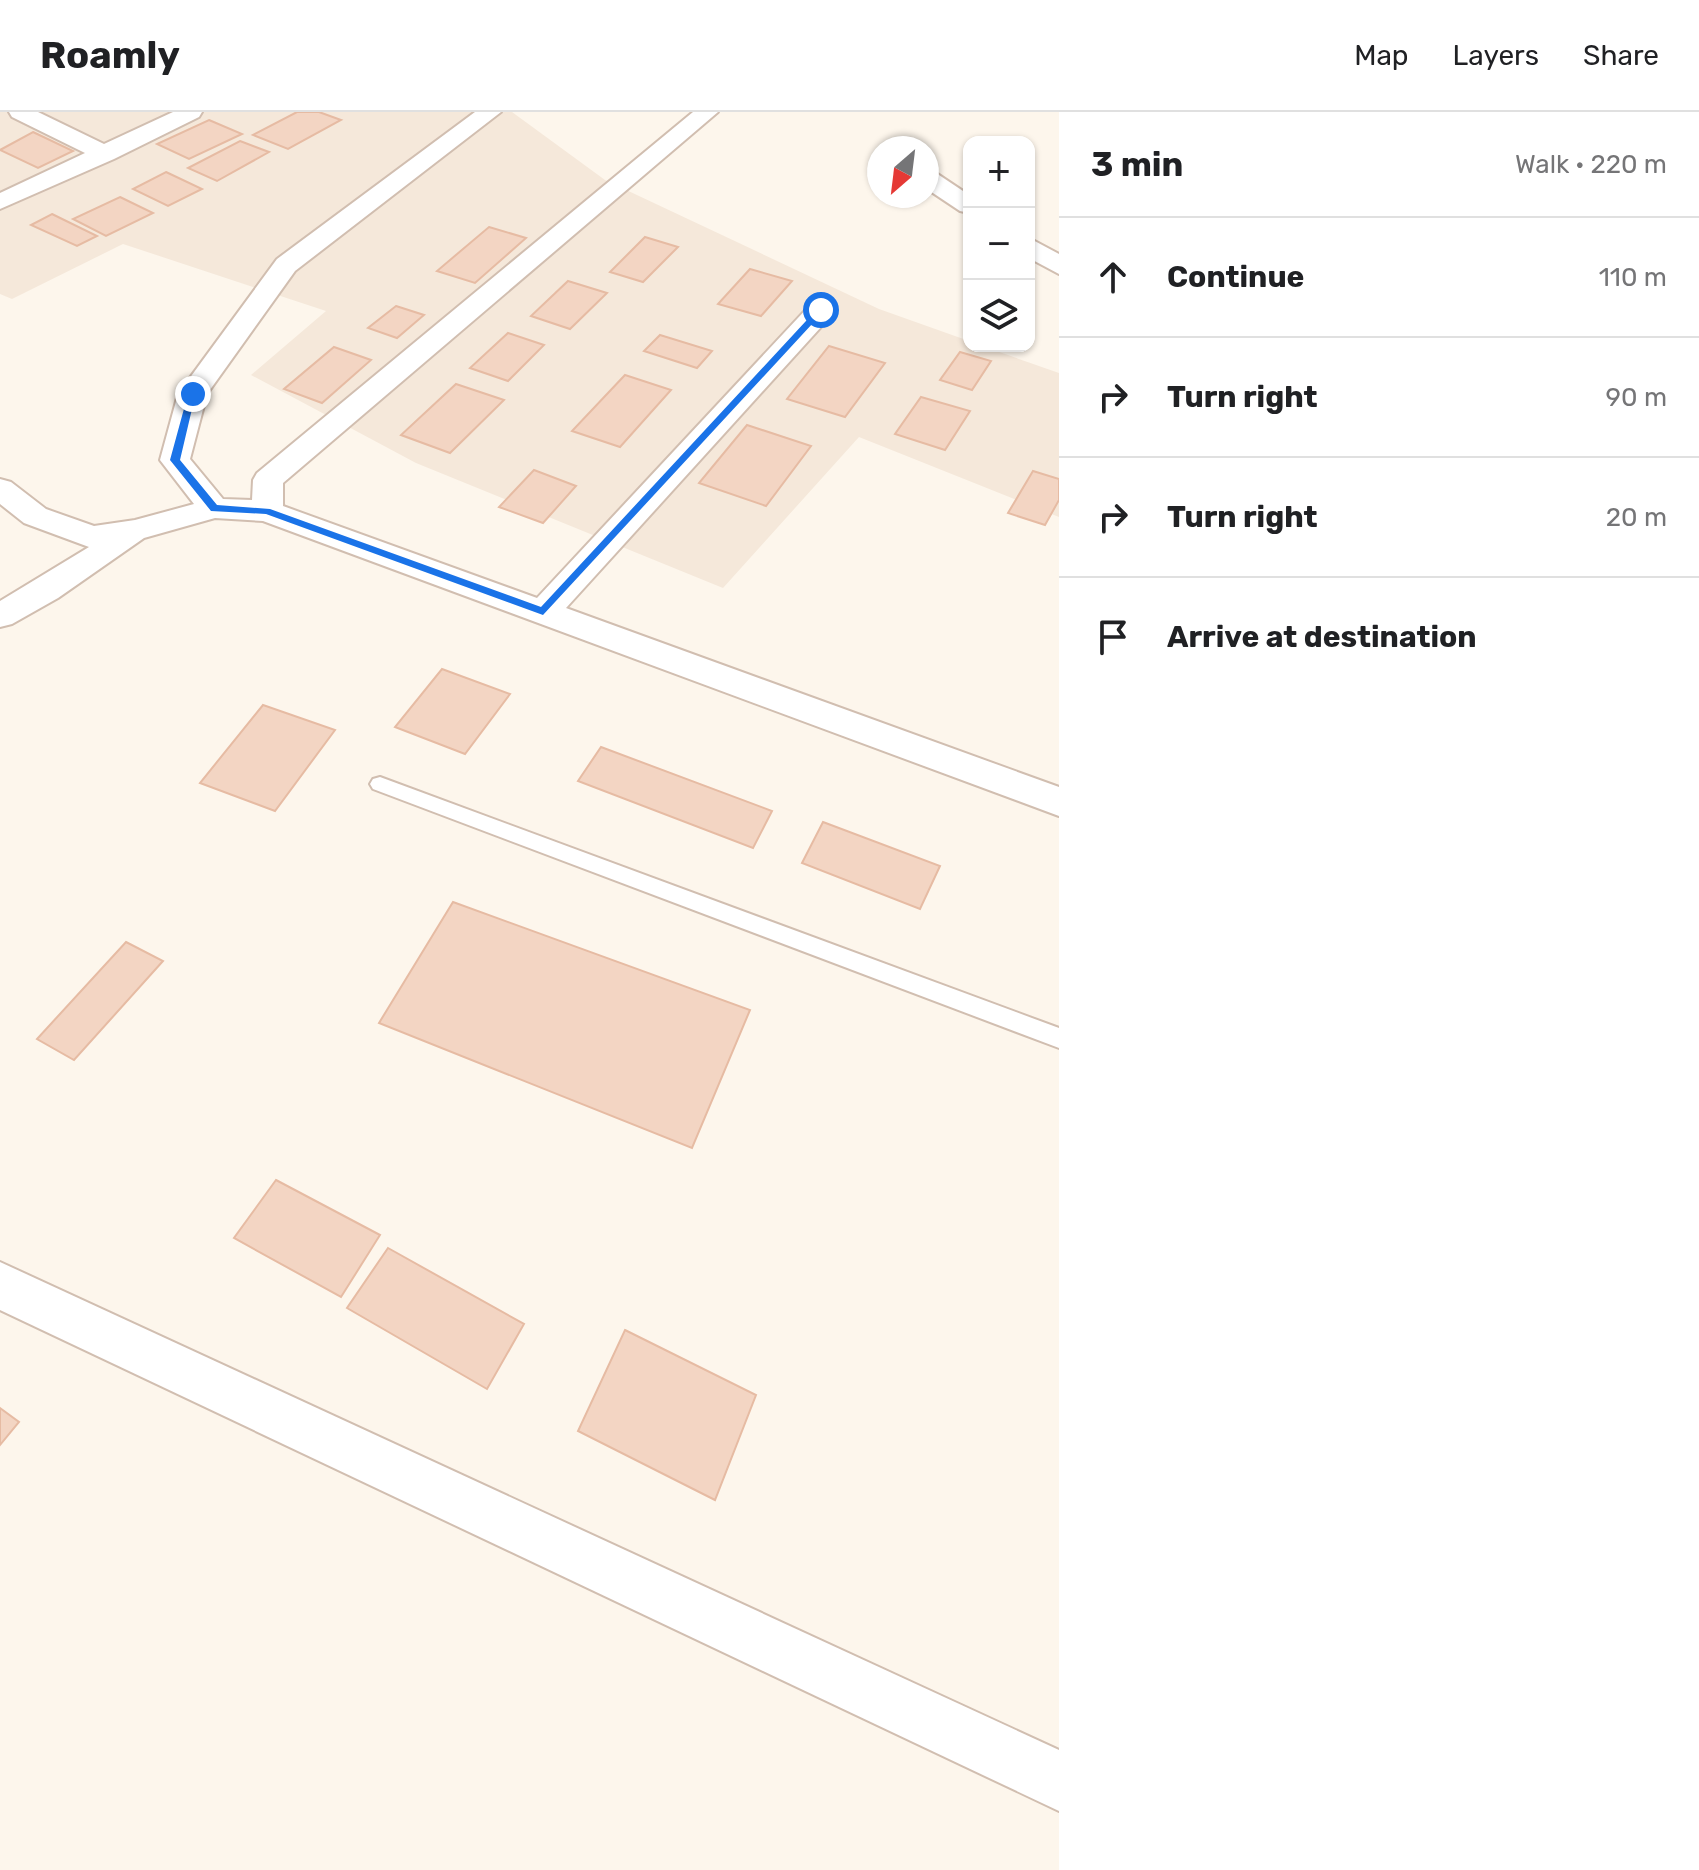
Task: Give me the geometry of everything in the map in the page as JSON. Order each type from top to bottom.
[{"type":"street","points":[[20,112],[106,154]]},
{"type":"street","points":[[0,202],[191,112]]},
{"type":"street","points":[[214,508],[175,460],[193,394],[286,265],[490,112]]},
{"type":"street","points":[[267,511],[268,480],[707,112]]},
{"type":"street","points":[[939,186],[963,202]]},
{"type":"street","points":[[1035,250],[1059,266]]},
{"type":"street","points":[[543,612],[821,310]]},
{"type":"street","points":[[0,489],[35,516],[92,537],[137,530],[214,508],[267,511],[1059,802]]},
{"type":"street","points":[[0,616],[46,590],[137,530]]},
{"type":"street","points":[[0,1285],[1059,1781]]},
{"type":"lane","points":[[380,784],[1059,1038]]},
{"type":"shaded area","points":[[0,112],[512,112],[605,180],[879,309],[963,339],[963,352],[999,352],[1059,373],[1059,517],[859,437],[723,588],[416,463],[251,375],[326,311],[123,244],[12,299],[0,294]]},
{"type":"building","points":[[297,112],[319,112],[341,120],[288,149],[253,135]]},
{"type":"building","points":[[209,120],[242,134],[189,159],[157,144]]},
{"type":"building","points":[[33,132],[73,151],[38,168],[0,150]]},
{"type":"building","points":[[240,141],[269,152],[217,181],[188,168]]},
{"type":"building","points":[[166,172],[202,189],[168,206],[133,189]]},
{"type":"building","points":[[120,197],[153,213],[106,236],[73,219]]},
{"type":"building","points":[[52,214],[97,236],[77,246],[31,225]]},
{"type":"building","points":[[489,227],[526,238],[475,283],[437,271]]},
{"type":"building","points":[[645,237],[678,247],[643,282],[610,272]]},
{"type":"building","points":[[750,269],[792,281],[761,316],[718,304]]},
{"type":"building","points":[[568,281],[607,293],[570,329],[531,316]]},
{"type":"building","points":[[396,306],[424,315],[397,338],[368,328]]},
{"type":"building","points":[[508,333],[544,345],[508,381],[470,368]]},
{"type":"building","points":[[660,335],[712,351],[697,368],[644,351]]},
{"type":"building","points":[[829,346],[885,363],[845,417],[787,399]]},
{"type":"building","points":[[334,347],[371,360],[322,403],[284,389]]},
{"type":"building","points":[[960,352],[991,361],[972,390],[940,380]]},
{"type":"building","points":[[625,375],[671,390],[620,447],[572,431]]},
{"type":"building","points":[[456,384],[504,400],[450,453],[401,435]]},
{"type":"building","points":[[921,397],[970,411],[945,450],[895,434]]},
{"type":"building","points":[[747,425],[811,446],[766,506],[699,483]]},
{"type":"building","points":[[534,470],[576,486],[543,523],[499,507]]},
{"type":"building","points":[[1033,471],[1059,479],[1059,500],[1045,525],[1008,513]]},
{"type":"building","points":[[442,669],[510,694],[465,754],[395,727]]},
{"type":"building","points":[[263,705],[335,730],[275,811],[200,783]]},
{"type":"building","points":[[601,747],[772,811],[753,848],[578,781]]},
{"type":"building","points":[[823,822],[940,866],[920,909],[802,863]]},
{"type":"building","points":[[453,902],[750,1010],[692,1148],[379,1023]]},
{"type":"building","points":[[126,942],[163,961],[74,1060],[37,1039]]},
{"type":"building","points":[[276,1180],[380,1235],[341,1297],[234,1238]]},
{"type":"building","points":[[388,1248],[524,1324],[487,1389],[347,1308]]},
{"type":"building","points":[[625,1330],[756,1395],[715,1500],[578,1431]]},
{"type":"building","points":[[0,1408],[19,1422],[0,1445]]},
{"type":"route","points":[[193,394],[175,460],[214,508],[267,511],[543,612],[821,310]]}]
